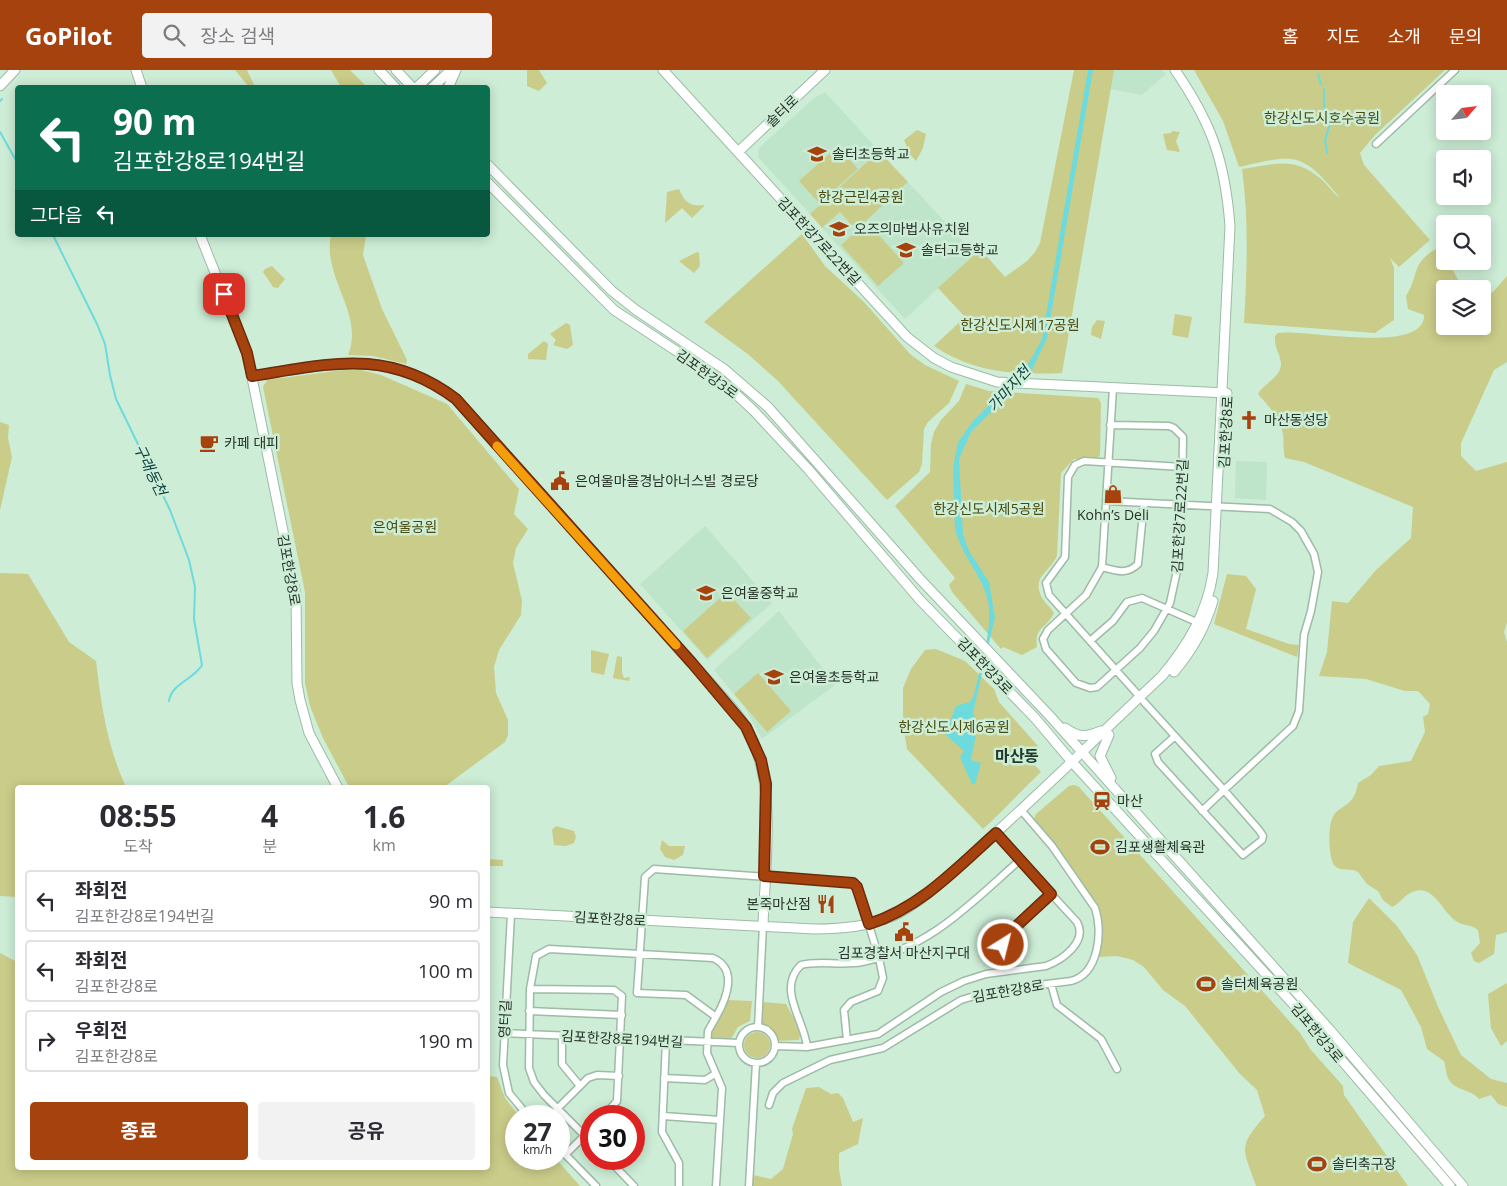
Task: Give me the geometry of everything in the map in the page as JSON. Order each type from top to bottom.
[{"type":"street","points":[[0,86],[15,70]]},
{"type":"street","points":[[136,70],[141,85]]},
{"type":"street","points":[[380,70],[393,85]]},
{"type":"street","points":[[396,70],[412,85]]},
{"type":"street","points":[[418,85],[435,70]]},
{"type":"street","points":[[435,85],[451,70]]},
{"type":"street","points":[[449,85],[456,70]]},
{"type":"street","name":"김포한강7로22번길","points":[[663,70],[907,337],[934,358],[951,367],[997,382],[1113,388],[1110,425],[1107,462],[1102,567],[1086,595],[1044,634],[1043,645],[1076,683],[1086,688],[1097,687],[1146,642],[1166,610],[1176,584],[1178,566],[1184,441],[1181,434],[1174,428],[1110,425]]},
{"type":"street","name":"솔터로","points":[[738,152],[825,70]]},
{"type":"street","name":"김포한강8로","points":[[1175,70],[1198,105],[1213,136],[1227,190],[1230,258],[1226,393]]},
{"type":"street","name":"김포한강8로","points":[[490,912],[835,929],[869,924],[892,916],[921,899],[996,833],[1072,762],[1108,732],[1186,657],[1214,597],[1218,572],[1226,393],[1235,256],[1232,187],[1225,153],[1212,118],[1182,70]]},
{"type":"street","points":[[1376,144],[1455,70]]},
{"type":"street","name":"김포한강3로","points":[[490,167],[618,296],[724,369],[754,394],[797,439],[920,579],[1049,714],[1330,1030],[1463,1186]]},
{"type":"street","name":"김포한강3로","points":[[490,185],[614,310],[722,381],[749,406],[808,469],[920,600],[1035,718],[1072,762],[1294,1005],[1450,1186]]},
{"type":"street","name":"김포한강8로","points":[[201,237],[247,353],[294,588],[297,682],[300,700],[309,733],[336,785]]},
{"type":"street","points":[[252,376],[347,362],[376,364],[417,375],[456,399],[710,683],[746,727],[761,760],[766,784],[763,925],[758,1027]]},
{"type":"street","points":[[1113,388],[1226,393]]},
{"type":"street","points":[[1174,737],[1155,754],[1156,758],[1243,855],[1262,840],[1263,836],[1260,830],[1064,614],[1049,595],[1046,583],[1064,557],[1069,472],[1074,465],[1082,461],[1182,467]]},
{"type":"street","points":[[1106,501],[1270,509],[1292,522],[1309,543],[1318,572],[1315,596],[1304,635],[1298,714],[1293,726],[1202,811]]},
{"type":"street","points":[[1102,567],[1122,572],[1129,571],[1138,564],[1144,503]]},
{"type":"street","points":[[1090,641],[1113,621],[1131,600],[1142,598],[1201,624]]},
{"type":"street","points":[[1049,714],[1078,736],[1108,732],[1100,756],[1106,771],[1124,800]]},
{"type":"street","name":"김포한강8로","points":[[769,1105],[773,1093],[783,1083],[830,1060],[883,1048],[961,1000],[982,993],[1075,980],[1092,967],[1097,945],[1097,913],[1093,904],[1052,846],[1021,810]]},
{"type":"street","points":[[776,1046],[808,1047],[878,1034],[941,992],[959,983],[979,976],[1046,966],[1056,962],[1079,939],[1080,930],[1078,922],[996,833]]},
{"type":"street","points":[[808,1047],[806,1034],[793,1006],[792,988],[795,971],[807,963],[846,964],[879,958],[908,948],[936,932],[1020,860]]},
{"type":"street","points":[[716,1017],[686,995],[638,992],[645,877],[654,869],[853,883],[857,887],[869,924],[883,978],[880,989],[874,994],[851,1002],[844,1010],[847,1040]]},
{"type":"street","points":[[1007,971],[1003,945],[1007,935],[1051,894]]},
{"type":"street","name":"영터길","points":[[511,914],[503,1065],[506,1083],[518,1105]]},
{"type":"street","points":[[553,1105],[540,1091],[531,1076],[528,1061],[530,989],[534,960],[544,950],[713,958],[722,963],[728,971],[725,1001],[708,1031],[707,1043],[709,1062],[722,1088],[716,1186]]},
{"type":"street","points":[[1050,984],[1057,1005],[1101,1039],[1117,1069]]},
{"type":"street","points":[[530,989],[618,991],[622,996],[617,1101],[614,1105]]},
{"type":"street","points":[[529,1011],[622,1015]]},
{"type":"street","points":[[758,1027],[764,1028],[772,1035],[776,1046],[767,1060],[756,1063],[745,1058],[741,1053],[739,1043],[746,1030],[758,1027]]},
{"type":"street","name":"김포한강8로194번길","points":[[504,1033],[739,1043]]},
{"type":"street","points":[[562,1035],[562,1064],[580,1086]]},
{"type":"street","points":[[666,1041],[663,1137],[679,1163],[679,1186]]},
{"type":"street","points":[[749,1186],[756,1063]]},
{"type":"street","points":[[664,1078],[705,1080],[715,1074]]},
{"type":"street","points":[[561,1105],[591,1076],[618,1076]]},
{"type":"street","points":[[663,1116],[720,1120]]},
{"type":"street","points":[[570,1122],[580,1131]]},
{"type":"street","points":[[570,1150],[580,1141]]},
{"type":"street","points":[[570,1158],[596,1186]]},
{"type":"street","points":[[619,1170],[634,1186]]},
{"type":"shaded area","points":[[1114,70],[1162,70],[1166,74],[1142,95],[1110,89]]},
{"type":"shaded area","name":"솔터초등학교","points":[[825,92],[879,151],[810,214],[758,157],[759,148],[814,98]]},
{"type":"shaded area","name":"솔터고등학교","points":[[908,182],[975,254],[905,319],[822,228],[840,212],[856,230]]},
{"type":"shaded area","points":[[1236,461],[1267,462],[1266,500],[1235,498]]},
{"type":"shaded area","name":"은여울중학교","points":[[705,526],[772,603],[707,660],[640,584]]},
{"type":"shaded area","name":"은여울초등학교","points":[[779,611],[835,685],[762,739],[745,708],[714,670]]},
{"type":"green space","points":[[235,70],[247,70],[254,85],[247,85]]},
{"type":"green space","points":[[331,70],[350,70],[365,85],[340,85]]},
{"type":"green space","points":[[527,70],[539,70],[547,83],[539,91],[527,86]]},
{"type":"green space","name":"한강신도시제17공원","points":[[1074,70],[1114,70],[1062,373],[1012,372],[980,367],[964,362],[934,346],[965,317],[938,288],[975,254],[982,251],[1005,277],[1027,261],[1035,252],[1040,243]]},
{"type":"green space","name":"한강신도시호수공원","points":[[1194,70],[1445,70],[1375,135],[1360,153],[1364,165],[1430,240],[1399,267],[1390,258],[1394,268],[1394,320],[1375,333],[1244,323],[1247,246],[1242,169],[1274,164],[1292,164],[1311,172],[1321,179],[1340,198],[1316,172],[1306,164],[1296,160],[1273,160],[1239,167],[1223,121]]},
{"type":"green space","points":[[917,130],[926,134],[923,148],[916,161],[910,154],[904,140]]},
{"type":"green space","points":[[1172,131],[1180,132],[1176,141],[1180,152],[1167,150],[1163,134],[1171,133]]},
{"type":"green space","points":[[838,146],[858,169],[819,203],[799,181]]},
{"type":"green space","name":"한강근린4공원","points":[[879,151],[908,182],[856,230],[840,212],[822,228],[810,214]]},
{"type":"green space","points":[[679,189],[686,201],[692,205],[705,205],[692,218],[682,208],[665,223],[667,192]]},
{"type":"green space","points":[[867,222],[904,263],[878,286],[841,245]]},
{"type":"green space","points":[[802,234],[825,266],[864,302],[910,354],[925,365],[959,381],[949,403],[928,422],[924,429],[922,464],[919,472],[887,500],[778,381],[749,355],[704,322]]},
{"type":"green space","points":[[331,237],[366,237],[363,255],[382,309],[407,360],[406,364],[373,356],[348,355],[352,340],[351,325],[348,310],[332,266]]},
{"type":"green space","points":[[1436,249],[1436,270],[1453,270],[1458,280],[1436,280],[1436,335],[1491,335],[1491,293],[1507,276],[1507,362],[1494,370],[1461,443],[1461,456],[1476,471],[1507,462],[1507,623],[1504,632],[1507,642],[1507,932],[1496,935],[1494,954],[1479,963],[1474,961],[1471,953],[1480,943],[1478,930],[1456,921],[1431,894],[1418,890],[1410,893],[1392,907],[1383,900],[1378,891],[1367,884],[1358,872],[1336,867],[1331,859],[1329,837],[1334,814],[1353,798],[1358,783],[1371,775],[1379,766],[1411,761],[1425,732],[1423,717],[1428,714],[1430,704],[1418,691],[1405,691],[1366,679],[1319,676],[1327,652],[1332,601],[1348,603],[1376,570],[1411,538],[1413,507],[1304,462],[1285,458],[1283,434],[1279,422],[1258,394],[1281,368],[1275,340],[1275,336],[1278,333],[1291,332],[1361,338],[1385,337],[1405,334],[1419,327],[1424,315],[1408,309],[1406,296],[1416,270],[1428,254]]},
{"type":"green space","points":[[697,252],[699,253],[700,266],[694,273],[679,261]]},
{"type":"green space","points":[[272,266],[285,279],[278,288],[273,287],[263,272]]},
{"type":"green space","points":[[1175,314],[1192,317],[1188,338],[1172,335]]},
{"type":"green space","points":[[1097,320],[1105,321],[1101,339],[1091,335],[1092,327]]},
{"type":"green space","points":[[566,323],[570,325],[573,345],[567,349],[553,345],[556,340],[550,334]]},
{"type":"green space","points":[[544,341],[548,344],[546,360],[528,359],[528,354]]},
{"type":"green space","name":"은여울공원","points":[[343,370],[361,370],[381,375],[447,404],[519,489],[514,514],[528,529],[516,548],[513,563],[522,601],[521,615],[499,650],[494,667],[496,693],[508,720],[508,735],[505,742],[447,785],[348,785],[323,738],[310,706],[305,683],[305,592],[263,387],[267,380]]},
{"type":"green space","name":"한강신도시제5공원","points":[[966,384],[989,391],[1098,398],[1101,403],[1100,455],[1096,459],[1074,459],[1061,473],[1057,555],[1039,582],[1042,599],[1054,613],[1037,635],[1037,647],[1022,655],[1003,647],[1001,649],[952,592],[949,585],[955,578],[895,506],[930,472],[931,444],[934,432],[941,420],[959,401]]},
{"type":"green space","points":[[0,422],[9,425],[8,438],[12,457],[0,510]]},
{"type":"green space","points":[[0,573],[28,574],[69,642],[96,661],[106,724],[114,755],[125,785],[15,785],[15,897],[0,896]]},
{"type":"green space","points":[[1227,574],[1246,576],[1256,589],[1246,629],[1289,644],[1299,645],[1297,657],[1214,624]]},
{"type":"green space","points":[[727,592],[751,618],[707,658],[683,631]]},
{"type":"green space","name":"한강신도시제6공원","points":[[936,649],[965,661],[994,689],[999,702],[1038,746],[1027,757],[1041,772],[983,829],[907,749],[903,725],[903,688],[911,669],[925,650]]},
{"type":"green space","points":[[591,650],[609,654],[604,675],[591,672]]},
{"type":"green space","points":[[617,656],[622,657],[622,673],[624,678],[630,677],[629,681],[613,678]]},
{"type":"green space","points":[[758,673],[791,711],[767,732],[734,694]]},
{"type":"green space","name":"솔터체육공원","points":[[1069,786],[1079,787],[1300,1033],[1311,1050],[1343,1086],[1344,1095],[1408,1186],[1256,1186],[1245,1149],[1250,1135],[1265,1116],[1257,1090],[1240,1074],[1185,1006],[1163,990],[1144,967],[1133,960],[1117,956],[1098,957],[1100,918],[1098,907],[1034,819],[1036,814]]},
{"type":"green space","points":[[556,826],[574,831],[576,837],[574,843],[566,846],[554,845],[552,830]]},
{"type":"green space","points":[[662,840],[669,846],[685,846],[683,855],[674,860],[665,857],[660,849]]},
{"type":"green space","points":[[490,859],[503,860],[503,866],[490,866]]},
{"type":"green space","points":[[1369,898],[1397,926],[1417,955],[1439,1009],[1461,1055],[1491,1079],[1507,1083],[1507,1107],[1498,1104],[1491,1095],[1479,1099],[1472,1093],[1452,1084],[1448,1078],[1444,1061],[1427,1049],[1421,1027],[1401,990],[1348,963],[1353,922]]},
{"type":"green space","points":[[0,953],[15,961],[15,1170],[490,1170],[490,1076],[497,1077],[505,1098],[510,1105],[505,1105],[505,1170],[566,1170],[580,1186],[0,1186]]},
{"type":"green space","points":[[1507,983],[1507,1041],[1501,1046],[1491,1028],[1488,994]]},
{"type":"green space","points":[[727,1000],[752,1001],[750,1021],[738,1027],[731,1039],[709,1037],[709,1031]]},
{"type":"green space","points":[[761,1002],[786,1004],[798,1026],[799,1040],[775,1041],[772,1031],[760,1022]]},
{"type":"green space","points":[[757,1032],[766,1036],[770,1045],[766,1054],[757,1058],[748,1054],[744,1045],[748,1036]]},
{"type":"green space","points":[[819,1087],[831,1094],[838,1093],[843,1098],[853,1122],[863,1118],[858,1144],[839,1153],[842,1186],[752,1186],[753,1175],[771,1179],[783,1169],[793,1134],[792,1129],[806,1088]]},
{"type":"water","name":"가마지천","points":[[1088,70],[1093,70],[1047,338],[1031,372],[971,432],[959,459],[963,535],[969,551],[989,582],[995,617],[973,713],[978,724],[971,760],[981,763],[975,784],[972,784],[960,757],[964,751],[945,734],[956,706],[970,702],[974,695],[986,643],[989,615],[985,591],[957,537],[953,468],[958,442],[973,421],[1025,370],[1042,339]]},
{"type":"pier","points":[[1019,373],[1033,374],[1014,393],[1000,392]]},
{"type":"waterway","points":[[1318,74],[1321,84]]},
{"type":"waterway","points":[[1324,89],[1324,113]]},
{"type":"waterway","points":[[1324,116],[1329,127],[1325,140],[1327,153]]},
{"type":"waterway","name":"구래동천","points":[[0,132],[15,159]]},
{"type":"waterway","name":"구래동천","points":[[54,237],[97,324],[105,344],[116,399],[170,510],[189,560],[195,587],[194,619],[202,665],[174,690],[169,701]]},
{"type":"slow traffic","points":[[497,446],[676,645]]},
{"type":"place","name":"솔터초등학교","points":[[817,154]]},
{"type":"place","name":"오즈의마법사유치원","points":[[839,229]]},
{"type":"place","name":"솔터고등학교","points":[[906,250]]},
{"type":"place","name":"마산동성당","points":[[1249,420]]},
{"type":"place","name":"카페 대피","points":[[209,443]]},
{"type":"place","name":"은여울마을경남아너스빌 경로당","points":[[560,481]]},
{"type":"place","name":"Kohn’s Deli","points":[[1113,494]]},
{"type":"place","name":"은여울중학교","points":[[706,593]]},
{"type":"place","name":"은여울초등학교","points":[[774,677]]},
{"type":"place","name":"마산","points":[[1102,801]]},
{"type":"place","name":"김포생활체육관","points":[[1100,847]]},
{"type":"place","name":"본죽마산점","points":[[826,904]]},
{"type":"place","name":"김포경찰서 마산지구대","points":[[904,932]]},
{"type":"place","name":"솔터체육공원","points":[[1206,984]]},
{"type":"place","name":"솔터축구장","points":[[1317,1164]]},
{"type":"district","name":"마산동","points":[[1017,756]]},
{"type":"route","points":[[224,294],[247,353],[252,376],[347,362],[363,362],[417,375],[428,380],[456,399],[738,715],[746,727],[755,743],[761,760],[766,784],[764,876],[849,881],[857,887],[869,924],[892,916],[921,899],[996,833],[1051,894],[1007,935],[1003,945]]}]
